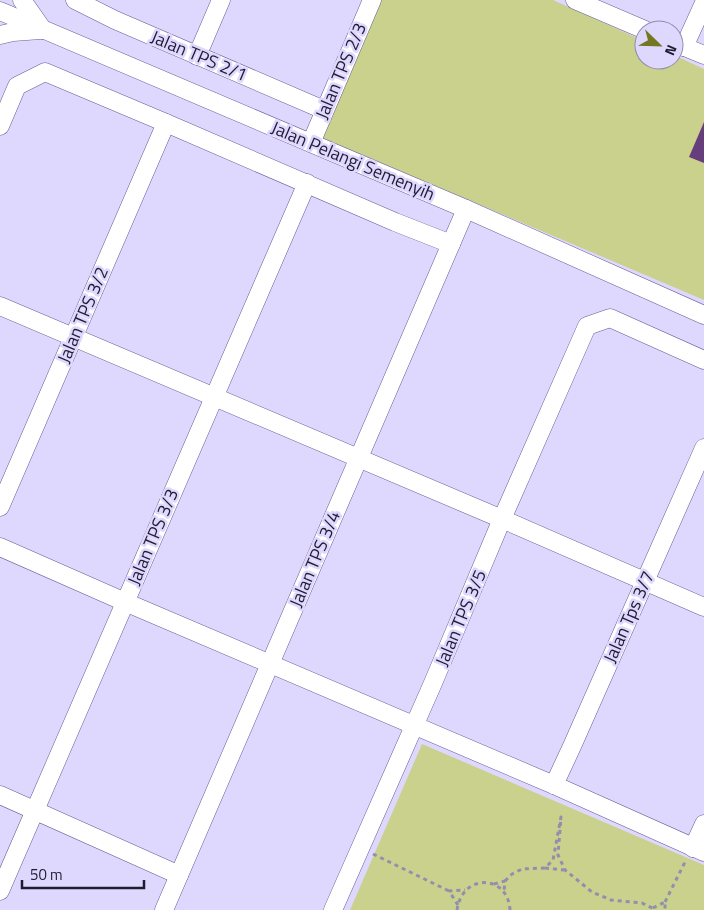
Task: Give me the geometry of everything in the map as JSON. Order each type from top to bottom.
[{"type":"street","points":[[22,0],[43,30]]},
{"type":"street","name":"Jalan TPS 2/1","points":[[75,0],[115,20],[324,110]]},
{"type":"street","points":[[197,56],[221,0]]},
{"type":"street","name":"Jalan TPS 2/3","points":[[311,143],[372,0]]},
{"type":"street","points":[[575,0],[634,25]]},
{"type":"street","points":[[684,37],[704,3]]},
{"type":"street","name":"Jalan Pelangi Semenyih","points":[[0,12],[466,209],[704,315]]},
{"type":"street","points":[[0,35],[43,30]]},
{"type":"street","points":[[684,47],[704,55]]},
{"type":"street","points":[[0,126],[17,86],[45,72],[451,244]]},
{"type":"street","name":"Jalan TPS 3/2","points":[[0,507],[166,123]]},
{"type":"street","name":"Jalan TPS 3/3","points":[[0,891],[307,183]]},
{"type":"street","name":"Jalan TPS 3/4","points":[[165,910],[466,209]]},
{"type":"street","points":[[0,306],[502,519],[704,607]]},
{"type":"street","name":"Jalan TPS 3/5","points":[[334,910],[587,326],[610,318],[704,360]]},
{"type":"street","name":"Jalan Tps 3/7","points":[[554,785],[704,448]]},
{"type":"street","points":[[0,547],[554,785],[698,850],[704,824]]},
{"type":"street","points":[[0,795],[179,875]]},
{"type":"path","points":[[545,868],[553,860],[561,818],[558,855],[565,870],[592,892],[611,900],[642,903],[656,910]]},
{"type":"path","points":[[665,910],[665,902],[698,850]]},
{"type":"path","points":[[371,853],[449,891],[466,890]]},
{"type":"path","points":[[494,884],[505,881],[512,874],[522,869],[545,868],[565,870]]},
{"type":"path","points":[[504,892],[505,881]]},
{"type":"path","points":[[458,910],[458,905],[466,890],[469,887],[485,882],[494,884],[504,892],[510,903],[510,910]]},
{"type":"path","points":[[449,891],[458,905]]},
{"type":"path","points":[[652,908],[665,902]]},
{"type":"green space","points":[[381,0],[553,0],[634,36],[634,70],[684,70],[684,60],[704,69],[704,300],[323,138]]},
{"type":"green space","points":[[422,744],[704,865],[704,910],[350,910]]},
{"type":"building","points":[[704,122],[704,163],[689,157]]}]
